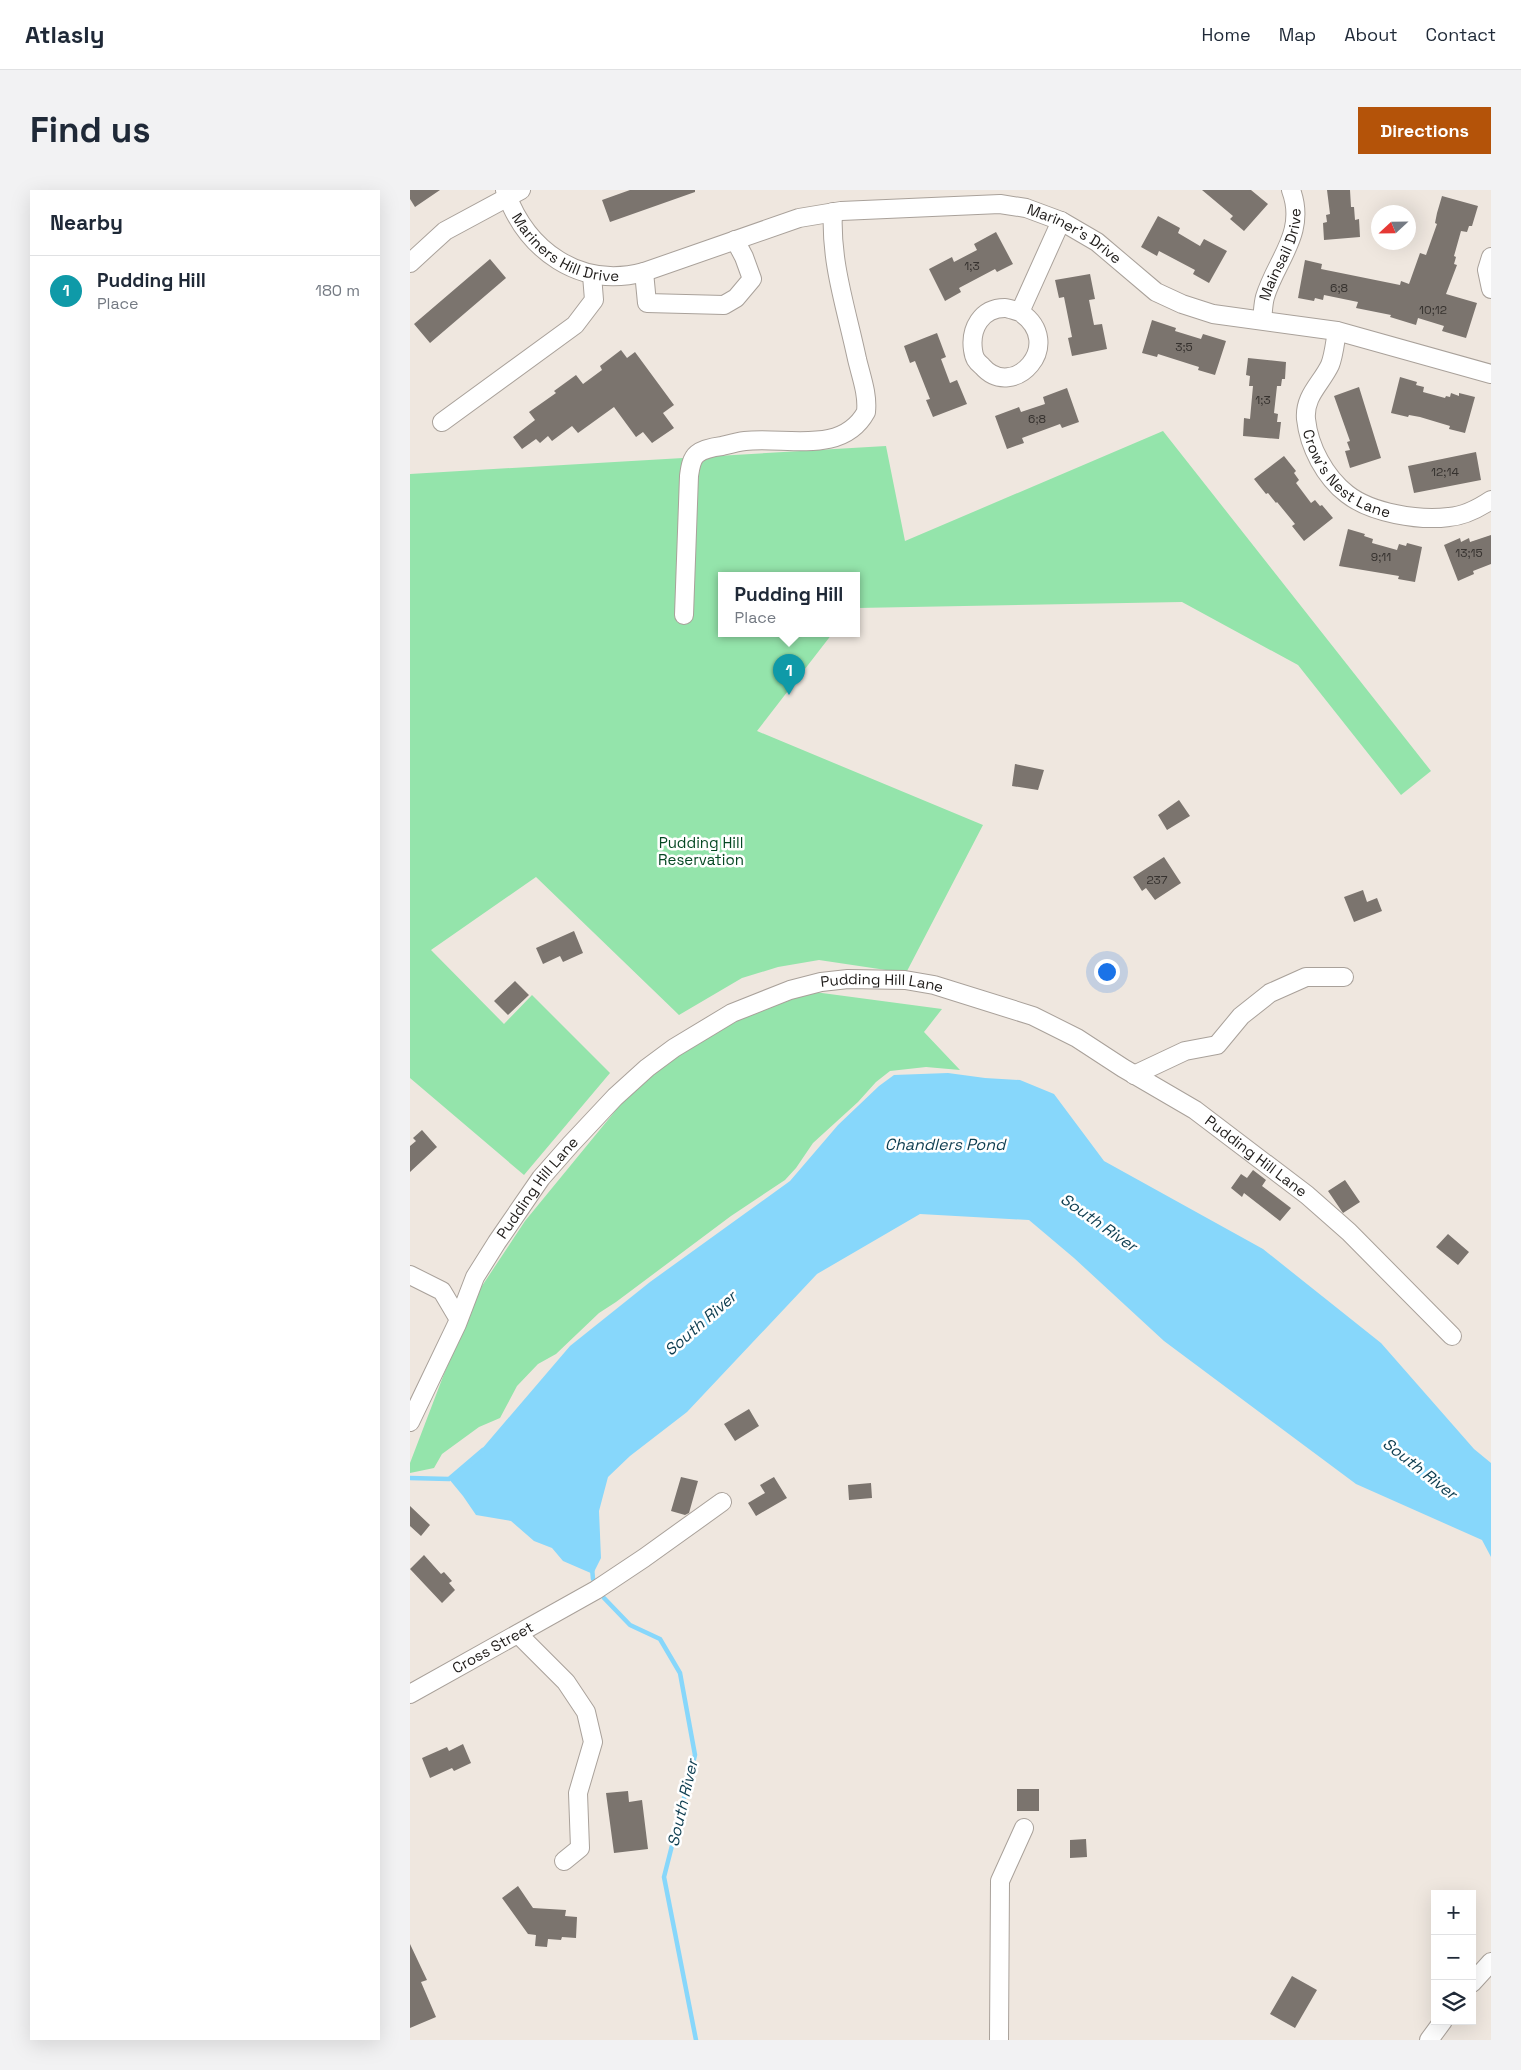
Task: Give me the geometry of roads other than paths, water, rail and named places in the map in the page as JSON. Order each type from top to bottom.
[{"type":"street","name":"Mainsail Drive","points":[[1262,320],[1265,298],[1293,238],[1295,217],[1291,190]]},
{"type":"street","points":[[410,263],[445,231],[511,192]]},
{"type":"street","name":"Mariners Hill Drive","points":[[511,192],[528,233],[557,260],[575,270],[592,275],[621,276],[644,272]]},
{"type":"street","name":"Mariner's Drive","points":[[644,272],[799,218],[953,198],[1026,208],[1061,221],[1097,242],[1156,292],[1213,314],[1337,331],[1491,374]]},
{"type":"street","points":[[684,614],[689,476],[690,465],[696,454],[710,448],[746,441],[811,442],[829,439],[856,426],[866,412],[865,392],[838,276],[833,244],[834,212]]},
{"type":"street","points":[[1020,312],[1061,221]]},
{"type":"street","points":[[644,272],[647,303],[724,304],[736,298],[752,279],[735,240]]},
{"type":"street","points":[[1491,257],[1487,270],[1491,289]]},
{"type":"street","points":[[442,422],[575,325],[594,300],[592,275]]},
{"type":"street","name":"Crow's Nest Lane","points":[[1337,331],[1330,364],[1308,400],[1306,419],[1320,462],[1332,480],[1348,495],[1378,510],[1426,519],[1451,517],[1472,510],[1491,500]]},
{"type":"street","points":[[1134,1075],[1185,1051],[1217,1044],[1241,1016],[1270,993],[1306,977],[1344,977]]},
{"type":"street","name":"Pudding Hill Lane","points":[[410,1422],[475,1277],[542,1178],[593,1119],[630,1082],[702,1029],[746,1007],[790,990],[821,982],[867,978],[905,980],[934,985],[1013,1009],[1053,1024],[1134,1075],[1195,1110],[1307,1195],[1349,1232],[1452,1336]]},
{"type":"street","points":[[410,1276],[442,1291],[458,1318]]},
{"type":"street","points":[[442,1291],[475,1277]]},
{"type":"street","name":"Cross Street","points":[[410,1694],[577,1601],[644,1558],[722,1502]]},
{"type":"street","points":[[518,1634],[566,1682],[586,1712],[593,1742],[578,1793],[580,1848],[564,1861]]},
{"type":"street","points":[[999,2040],[1000,1881],[1024,1828]]},
{"type":"street","points":[[1475,1980],[1491,1962]]},
{"type":"street","points":[[1429,2040],[1439,2025]]},
{"type":"water","name":"Chandlers Pond","points":[[948,1073],[1020,1080],[1054,1094],[1104,1161],[1263,1249],[1381,1343],[1474,1449],[1491,1463],[1491,1557],[1482,1540],[1356,1484],[1164,1341],[1074,1258],[1029,1220],[920,1214],[817,1274],[687,1412],[630,1456],[608,1477],[599,1511],[601,1558],[593,1574],[563,1561],[552,1548],[534,1541],[511,1521],[476,1515],[449,1479],[481,1450],[570,1346],[650,1282],[790,1181],[838,1125],[879,1086],[894,1075]]},
{"type":"waterway","name":"South River","points":[[410,1478],[449,1479],[483,1450]]},
{"type":"waterway","name":"South River","points":[[592,1568],[593,1579]]},
{"type":"waterway","name":"South River","points":[[604,1598],[630,1625],[660,1639],[680,1673],[695,1755],[664,1877],[696,2040]]},
{"type":"place","name":"Pudding Hill","points":[[789,695]]},
{"type":"park label","name":"Pudding Hill Reservation","points":[[701,852]]}]
